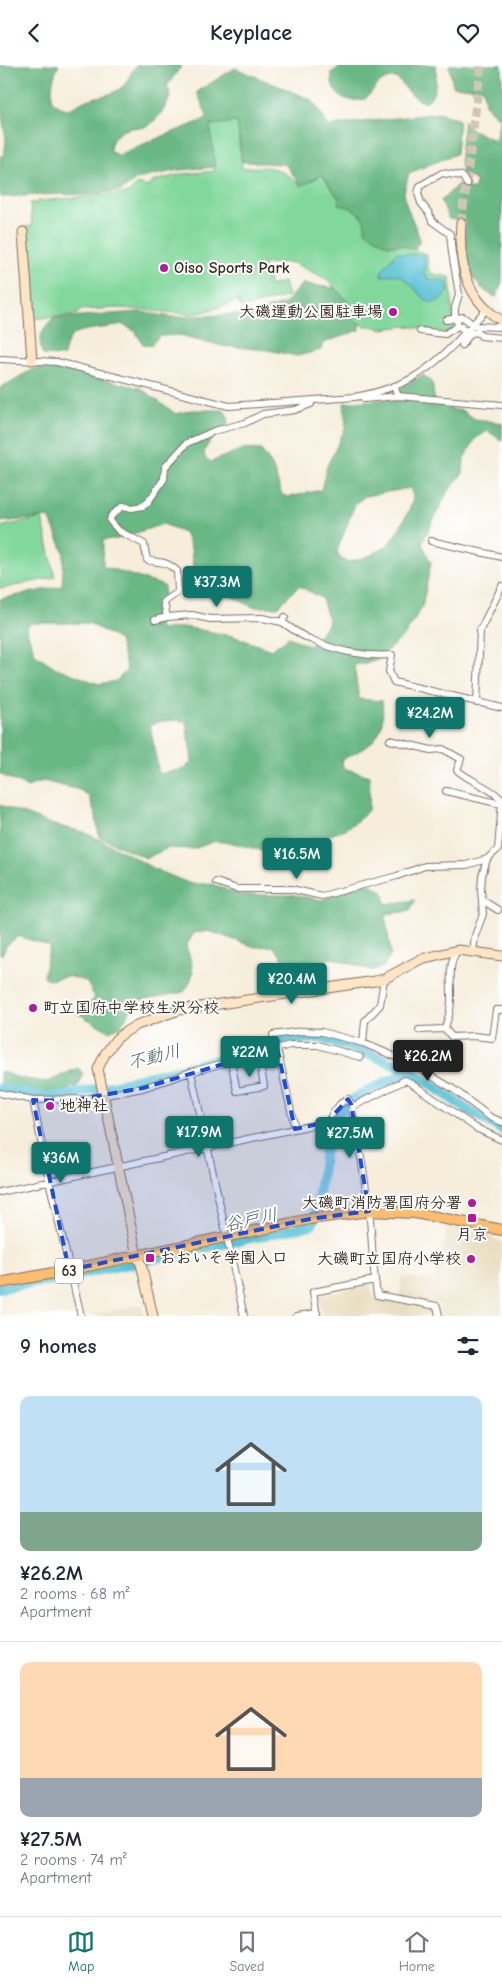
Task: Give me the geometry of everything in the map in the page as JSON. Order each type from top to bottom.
[{"type":"main road","name":"63","points":[[0,1283],[70,1274],[228,1240],[314,1219],[369,1211],[415,1213],[502,1230]]},
{"type":"street","points":[[465,331],[458,322],[455,308],[459,294],[450,234],[432,221],[429,213],[421,203],[418,193],[420,186],[442,173],[462,176],[467,184]]},
{"type":"street","points":[[461,223],[460,245],[465,275],[474,295],[501,324]]},
{"type":"street","points":[[23,233],[32,360]]},
{"type":"street","points":[[0,359],[56,362],[229,406],[355,397],[375,393],[414,377],[431,365],[486,310]]},
{"type":"street","points":[[420,331],[445,334],[463,317],[475,326],[501,324]]},
{"type":"street","points":[[446,320],[458,322]]},
{"type":"street","points":[[462,345],[471,333],[478,332],[481,336],[502,338]]},
{"type":"street","points":[[394,386],[398,396]]},
{"type":"street","points":[[355,397],[362,399],[398,396],[502,405]]},
{"type":"street","points":[[167,617],[164,602],[178,592],[177,571],[161,561],[147,560],[144,545],[119,531],[110,521],[110,516],[123,506],[132,508],[143,506],[148,502],[164,479],[165,467],[188,443],[214,431],[245,423],[263,414],[295,410],[319,400]]},
{"type":"street","points":[[431,541],[502,557]]},
{"type":"street","points":[[477,703],[480,630],[502,586]]},
{"type":"street","points":[[154,620],[192,615],[210,619],[283,619],[310,640],[322,644],[367,655],[392,655],[389,671],[394,682],[502,708]]},
{"type":"street","points":[[216,882],[237,889],[291,889],[322,896],[397,876],[425,866],[466,865],[487,859],[498,849],[502,802],[496,793],[457,771],[461,759],[443,749],[431,750],[390,740]]},
{"type":"street","points":[[446,791],[502,802]]},
{"type":"street","points":[[473,952],[475,936],[483,914],[482,876],[487,859]]},
{"type":"street","points":[[482,900],[498,910],[483,914]]},
{"type":"street","points":[[458,951],[455,954],[452,965],[450,1010],[446,1018],[445,1029],[452,1037],[474,1036],[492,1038],[496,1010],[502,1010]]},
{"type":"street","points":[[153,1316],[100,1085],[98,1069],[104,1055],[116,1039],[137,1025],[179,1010],[384,979],[421,959],[458,951],[502,956]]},
{"type":"street","points":[[363,1043],[365,1021],[380,1005],[384,979]]},
{"type":"street","points":[[419,1029],[445,1029]]},
{"type":"street","points":[[273,1035],[302,1031],[322,1032],[363,1043],[410,1063],[453,1089],[490,1117],[502,1122]]},
{"type":"street","points":[[0,1093],[33,1101],[69,1101],[102,1096],[143,1087],[290,1045],[318,1045],[360,1057]]},
{"type":"street","points":[[277,1048],[295,1129]]},
{"type":"street","points":[[232,1061],[237,1091],[264,1086],[258,1053]]},
{"type":"street","points":[[191,1072],[244,1316]]},
{"type":"street","points":[[0,1192],[327,1122],[332,1112],[405,1081],[411,1083],[476,1128],[502,1140]]},
{"type":"street","points":[[33,1101],[49,1181],[81,1316]]},
{"type":"street","points":[[350,1103],[369,1211],[372,1237],[371,1251],[377,1295],[437,1306],[439,1316]]},
{"type":"street","points":[[297,1316],[317,1314],[313,1292],[375,1280]]},
{"type":"highlighted area","points":[[277,1048],[295,1129],[327,1122],[348,1099],[351,1104],[369,1211],[310,1219],[69,1270],[33,1100],[69,1101],[143,1088]]},
{"type":"shaded area","name":"大磯町立国府小学校","points":[[449,1224],[491,1233],[492,1238],[502,1242],[502,1315],[439,1316],[439,1304],[400,1297],[401,1277],[432,1279],[435,1277]]},
{"type":"shaded area","name":"大磯町立国府小学校","points":[[371,1284],[373,1297],[431,1306],[435,1309],[436,1316],[322,1316],[318,1298],[320,1296]]},
{"type":"shaded area","points":[[141,1305],[144,1316],[88,1316]]},
{"type":"green space","points":[[0,65],[59,65],[53,82],[52,101],[58,106],[68,109],[84,101],[118,90],[124,85],[137,65],[182,65],[167,86],[171,95],[159,116],[147,126],[122,131],[113,139],[110,152],[119,155],[208,118],[197,92],[235,68],[312,100],[329,126],[439,113],[459,120],[456,154],[409,173],[404,192],[406,204],[420,239],[415,249],[401,245],[387,245],[365,231],[364,221],[359,213],[351,208],[340,205],[339,199],[322,175],[301,186],[285,164],[242,162],[237,122],[210,125],[215,167],[179,170],[137,179],[121,191],[84,195],[61,194],[0,197],[0,156],[4,156],[6,139],[2,116],[3,102],[0,99]]},
{"type":"green space","points":[[344,65],[436,65],[435,86],[430,98],[426,101],[420,101],[396,78],[391,78],[382,81],[365,99],[351,100],[340,96],[333,86],[332,72]]},
{"type":"green space","points":[[449,65],[502,65],[502,282],[496,297],[478,284],[472,275],[467,254],[465,221],[449,219],[441,201],[458,184],[474,190],[477,181],[462,173],[460,155],[464,120],[469,128],[495,141],[500,120],[485,104],[483,89],[453,86]]},
{"type":"green space","name":"Oiso Sports Park","points":[[237,122],[242,168],[261,167],[281,171],[301,186],[322,175],[339,199],[341,205],[356,211],[387,245],[401,245],[427,254],[429,273],[450,277],[454,327],[448,333],[407,326],[381,329],[365,326],[347,316],[342,296],[327,279],[291,262],[263,264],[270,286],[284,282],[288,296],[241,308],[238,301],[204,312],[191,314],[120,308],[80,310],[78,314],[32,319],[24,227],[32,226],[30,203],[128,193],[137,184],[146,187],[154,181],[182,174],[215,171],[210,125]]},
{"type":"green space","points":[[302,284],[335,288],[350,304],[347,316],[359,323],[360,330],[323,343],[321,350],[297,356],[268,350],[223,346],[180,335],[160,336],[151,345],[143,344],[135,331],[121,324],[75,334],[68,341],[64,356],[43,355],[41,349],[41,335],[53,318],[140,312],[172,317],[246,314],[284,304]]},
{"type":"green space","points":[[49,367],[140,388],[176,414],[191,410],[224,410],[228,417],[228,425],[210,441],[204,451],[205,458],[211,462],[242,449],[261,450],[272,465],[282,495],[289,497],[321,490],[327,466],[346,427],[344,403],[387,399],[406,384],[423,375],[432,382],[435,403],[450,409],[463,411],[475,419],[502,423],[502,441],[488,431],[476,438],[464,458],[463,473],[447,493],[422,543],[431,563],[422,607],[404,636],[373,662],[354,665],[359,699],[382,701],[383,714],[382,724],[375,739],[342,760],[343,768],[370,776],[369,809],[357,821],[330,835],[314,839],[309,851],[260,850],[216,841],[193,849],[168,848],[146,858],[99,837],[96,817],[89,796],[80,790],[43,781],[27,787],[0,774],[0,599],[62,586],[64,553],[49,517],[0,522],[0,388],[31,370]],"holes":[[[410,488],[413,496],[407,515],[389,543],[381,550],[349,562],[341,559],[337,551],[355,504],[365,496]],[[163,524],[184,532],[191,548],[194,578],[253,607],[278,607],[299,586],[322,598],[329,623],[309,646],[289,637],[271,650],[233,636],[184,627],[160,630],[155,603],[164,596],[164,586],[103,566],[103,540],[117,539]],[[31,623],[89,623],[119,640],[127,670],[116,681],[99,684],[56,668],[35,654],[26,629]],[[177,720],[186,722],[192,761],[184,769],[159,774],[150,725]]]},
{"type":"green space","points":[[42,518],[55,577],[0,589],[0,527]]},
{"type":"green space","points":[[0,805],[54,825],[84,832],[152,868],[191,884],[212,884],[240,895],[294,895],[322,900],[364,881],[383,891],[386,904],[415,900],[410,911],[385,914],[391,954],[383,967],[372,970],[332,958],[299,969],[288,965],[273,946],[255,947],[209,931],[194,933],[186,946],[192,975],[184,992],[136,1001],[121,1026],[109,1031],[77,1013],[95,997],[86,981],[68,976],[49,980],[43,976],[50,946],[18,936],[6,946],[2,955],[0,954]]},
{"type":"green space","points":[[78,1068],[83,1074],[79,1085],[57,1093],[26,1091],[0,1085],[0,1071],[20,1078],[47,1082]]},
{"type":"water","points":[[396,253],[425,255],[424,275],[427,275],[427,279],[447,281],[449,291],[441,299],[434,302],[428,301],[405,279],[397,275],[381,276],[382,271]]},
{"type":"waterway","name":"不動川","points":[[0,1088],[37,1096],[68,1095],[245,1052],[273,1044],[279,1040],[321,1038],[352,1047],[411,1071],[462,1106],[502,1130]]},
{"type":"waterway","name":"谷戸川","points":[[0,1288],[48,1281],[312,1225],[317,1208],[327,1136],[335,1119],[352,1100],[411,1071]]},
{"type":"tunnel","points":[[461,223],[481,65]]},
{"type":"place","name":"Oiso Sports Park","points":[[164,268]]},
{"type":"place","name":"大磯運動公園駐車場","points":[[393,312]]},
{"type":"place","name":"町立国府中学校生沢分校","points":[[33,1008]]},
{"type":"place","name":"地神社","points":[[50,1106]]},
{"type":"place","name":"大磯町消防署国府分署","points":[[472,1203]]},
{"type":"place","name":"月京","points":[[472,1218]]},
{"type":"place","name":"おおいそ学園入口","points":[[150,1258]]},
{"type":"place","name":"大磯町立国府小学校","points":[[471,1259]]}]
